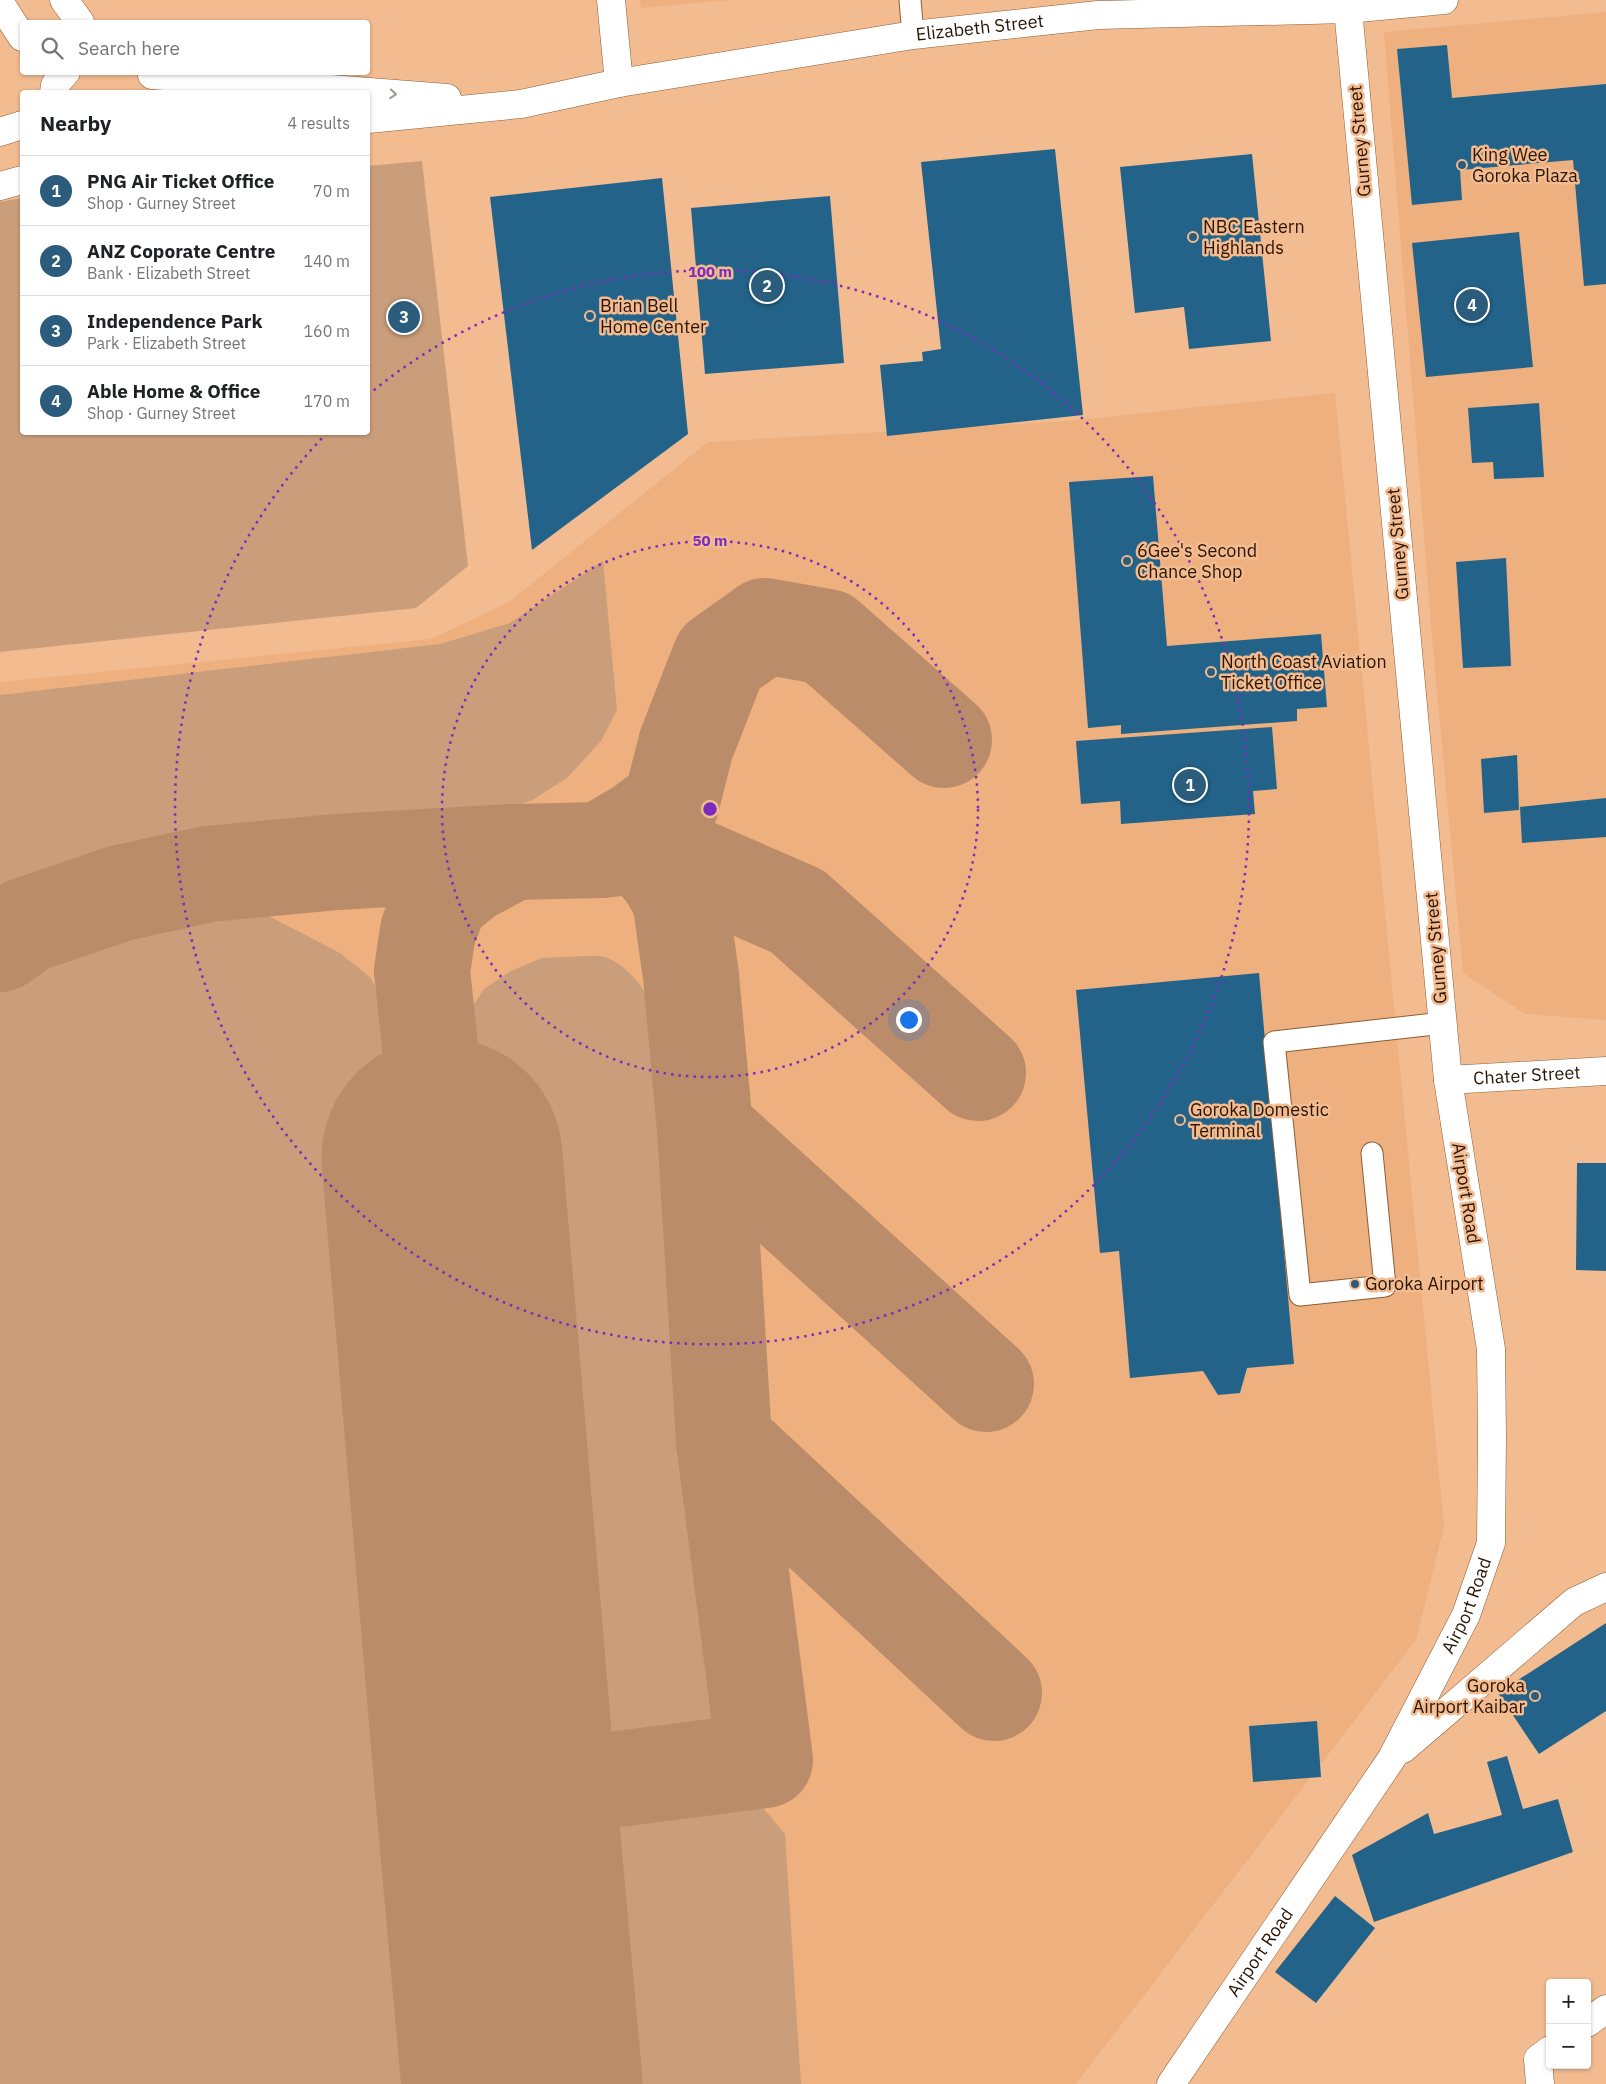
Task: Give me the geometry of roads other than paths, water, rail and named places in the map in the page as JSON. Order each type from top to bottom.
[{"type":"street","points":[[64,0],[79,20]]},
{"type":"street","points":[[611,0],[619,83]]},
{"type":"street","name":"Elizabeth Street","points":[[370,119],[521,104],[619,83],[914,35],[1098,14],[1348,9],[1444,0]]},
{"type":"street","points":[[0,3],[20,34]]},
{"type":"street","name":"Gurney Street","points":[[1348,9],[1448,1080]]},
{"type":"street","name":"Elizabeth Street","points":[[154,80],[307,90]]},
{"type":"street","name":"Elizabeth Street","points":[[370,94],[521,104]]},
{"type":"street","points":[[0,132],[20,126]]},
{"type":"street","points":[[0,186],[20,181]]},
{"type":"street","name":"Chater Street","points":[[1448,1080],[1606,1071]]},
{"type":"street","name":"Airport Road","points":[[1171,2084],[1392,1758],[1466,1615],[1491,1543],[1491,1349],[1448,1080]]},
{"type":"street","points":[[1392,1758],[1574,1602],[1606,1587]]},
{"type":"street","points":[[1591,2020],[1606,2009]]},
{"type":"street","points":[[1540,2084],[1538,2059],[1546,2053]]},
{"type":"lane","points":[[910,0],[914,35]]},
{"type":"lane","points":[[1372,1153],[1385,1286],[1300,1295],[1274,1042],[1443,1023]]},
{"type":"place","name":"King Wee Goroka Plaza","points":[[1462,165]]},
{"type":"place","name":"NBC Eastern Highlands","points":[[1193,237]]},
{"type":"place","name":"ANZ Coporate Centre","points":[[767,286]]},
{"type":"place","name":"Able Home & Office","points":[[1472,305]]},
{"type":"place","name":"Brian Bell Home Center","points":[[590,316]]},
{"type":"place","name":"Independence Park","points":[[404,317]]},
{"type":"place","name":"6Gee's Second Chance Shop","points":[[1127,561]]},
{"type":"place","name":"North Coast Aviation Ticket Office","points":[[1211,672]]},
{"type":"place","name":"PNG Air Ticket Office","points":[[1190,785]]},
{"type":"place","name":"Goroka Domestic Terminal","points":[[1180,1120]]},
{"type":"place","name":"Goroka Airport","points":[[1355,1284]]},
{"type":"place","name":"Goroka Airport Kaibar","points":[[1535,1696]]}]
